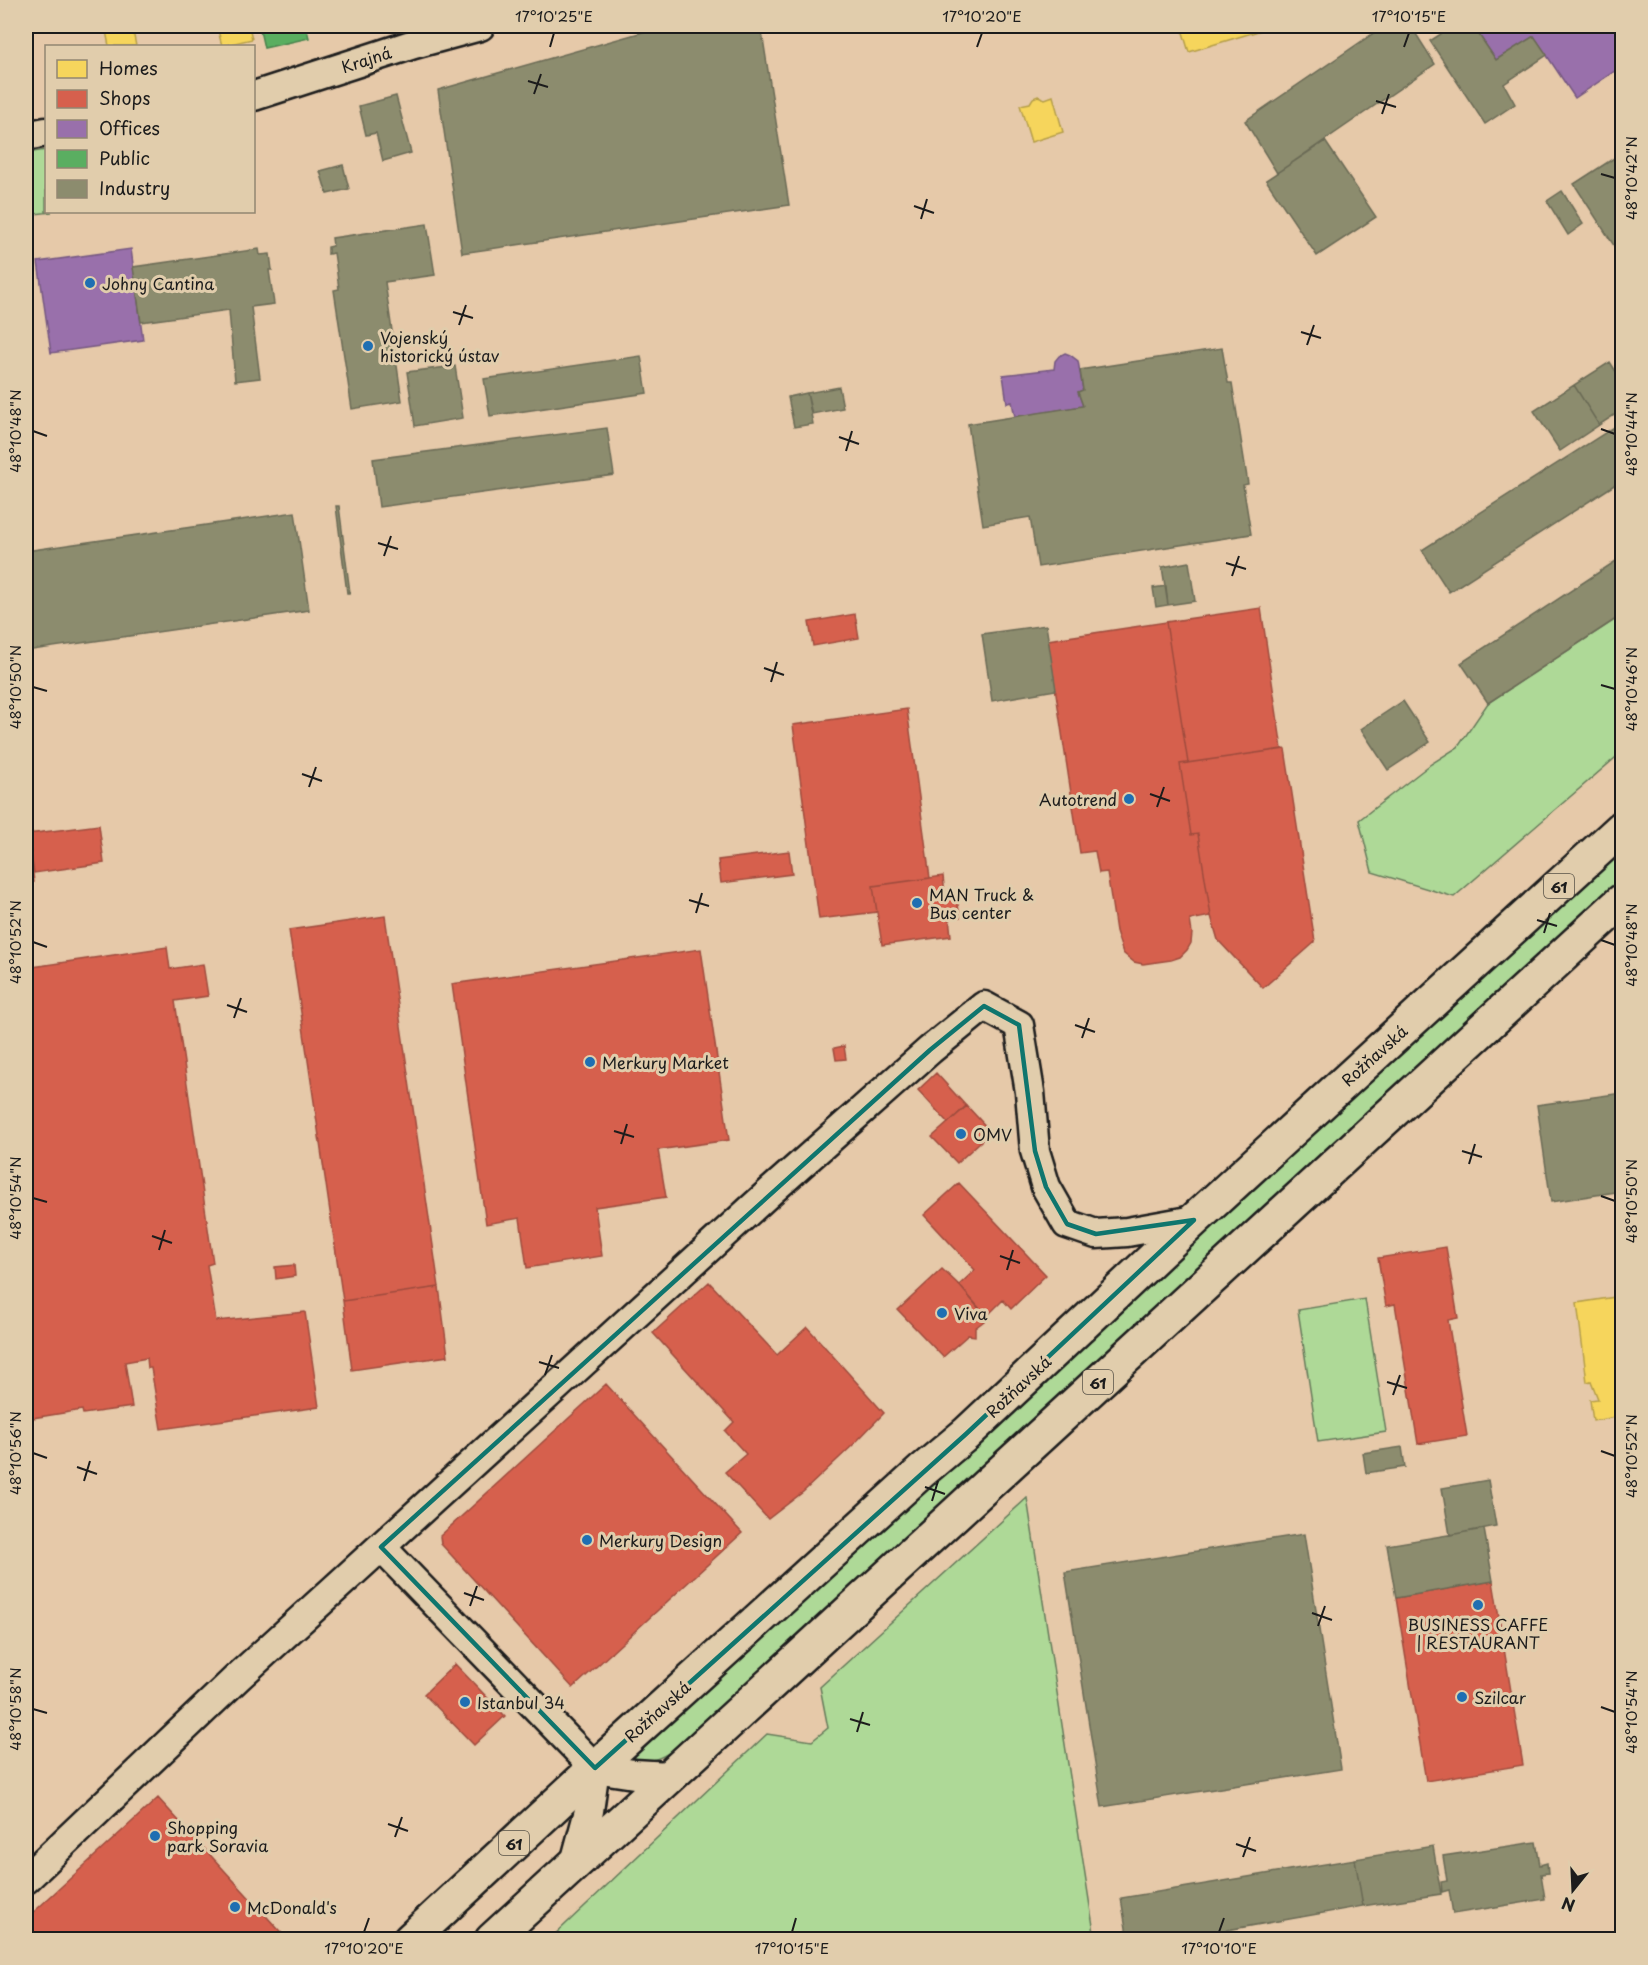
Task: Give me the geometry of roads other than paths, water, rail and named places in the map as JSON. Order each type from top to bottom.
[{"type":"main road","name":"Rožňavská","points":[[410,1940],[595,1767],[922,1471],[966,1434],[1194,1220],[1623,828]]},
{"type":"main road","name":"61","points":[[492,1940],[1623,901]]},
{"type":"street","name":"Krajná","points":[[255,96],[414,44],[480,26]]},
{"type":"street","points":[[26,136],[45,132]]},
{"type":"street","points":[[26,1879],[238,1677],[771,1191],[930,1050],[984,1006],[1019,1025],[1030,1092],[1035,1151],[1046,1187],[1067,1224],[1096,1234],[1127,1232],[1194,1220]]},
{"type":"street","points":[[381,1547],[595,1767],[634,1774],[669,1776]]},
{"type":"street","points":[[575,1863],[589,1811],[595,1767]]},
{"type":"place","name":"Johny Cantina","points":[[90,283]]},
{"type":"place","name":"Vojenský historický ústav","points":[[368,346]]},
{"type":"place","name":"Autotrend","points":[[1129,799]]},
{"type":"place","name":"MAN Truck & Bus center","points":[[917,903]]},
{"type":"place","name":"Merkury Market","points":[[590,1062]]},
{"type":"place","name":"OMV","points":[[961,1134]]},
{"type":"place","name":"Viva","points":[[942,1313]]},
{"type":"place","name":"Merkury Design","points":[[587,1540]]},
{"type":"place","name":"BUSINESS CAFFE | RESTAURANT","points":[[1478,1605]]},
{"type":"place","name":"Szilcar","points":[[1462,1697]]},
{"type":"place","name":"Istanbul 34","points":[[465,1702]]},
{"type":"place","name":"Shopping park Soravia","points":[[155,1836]]},
{"type":"place","name":"McDonald's","points":[[235,1907]]}]
